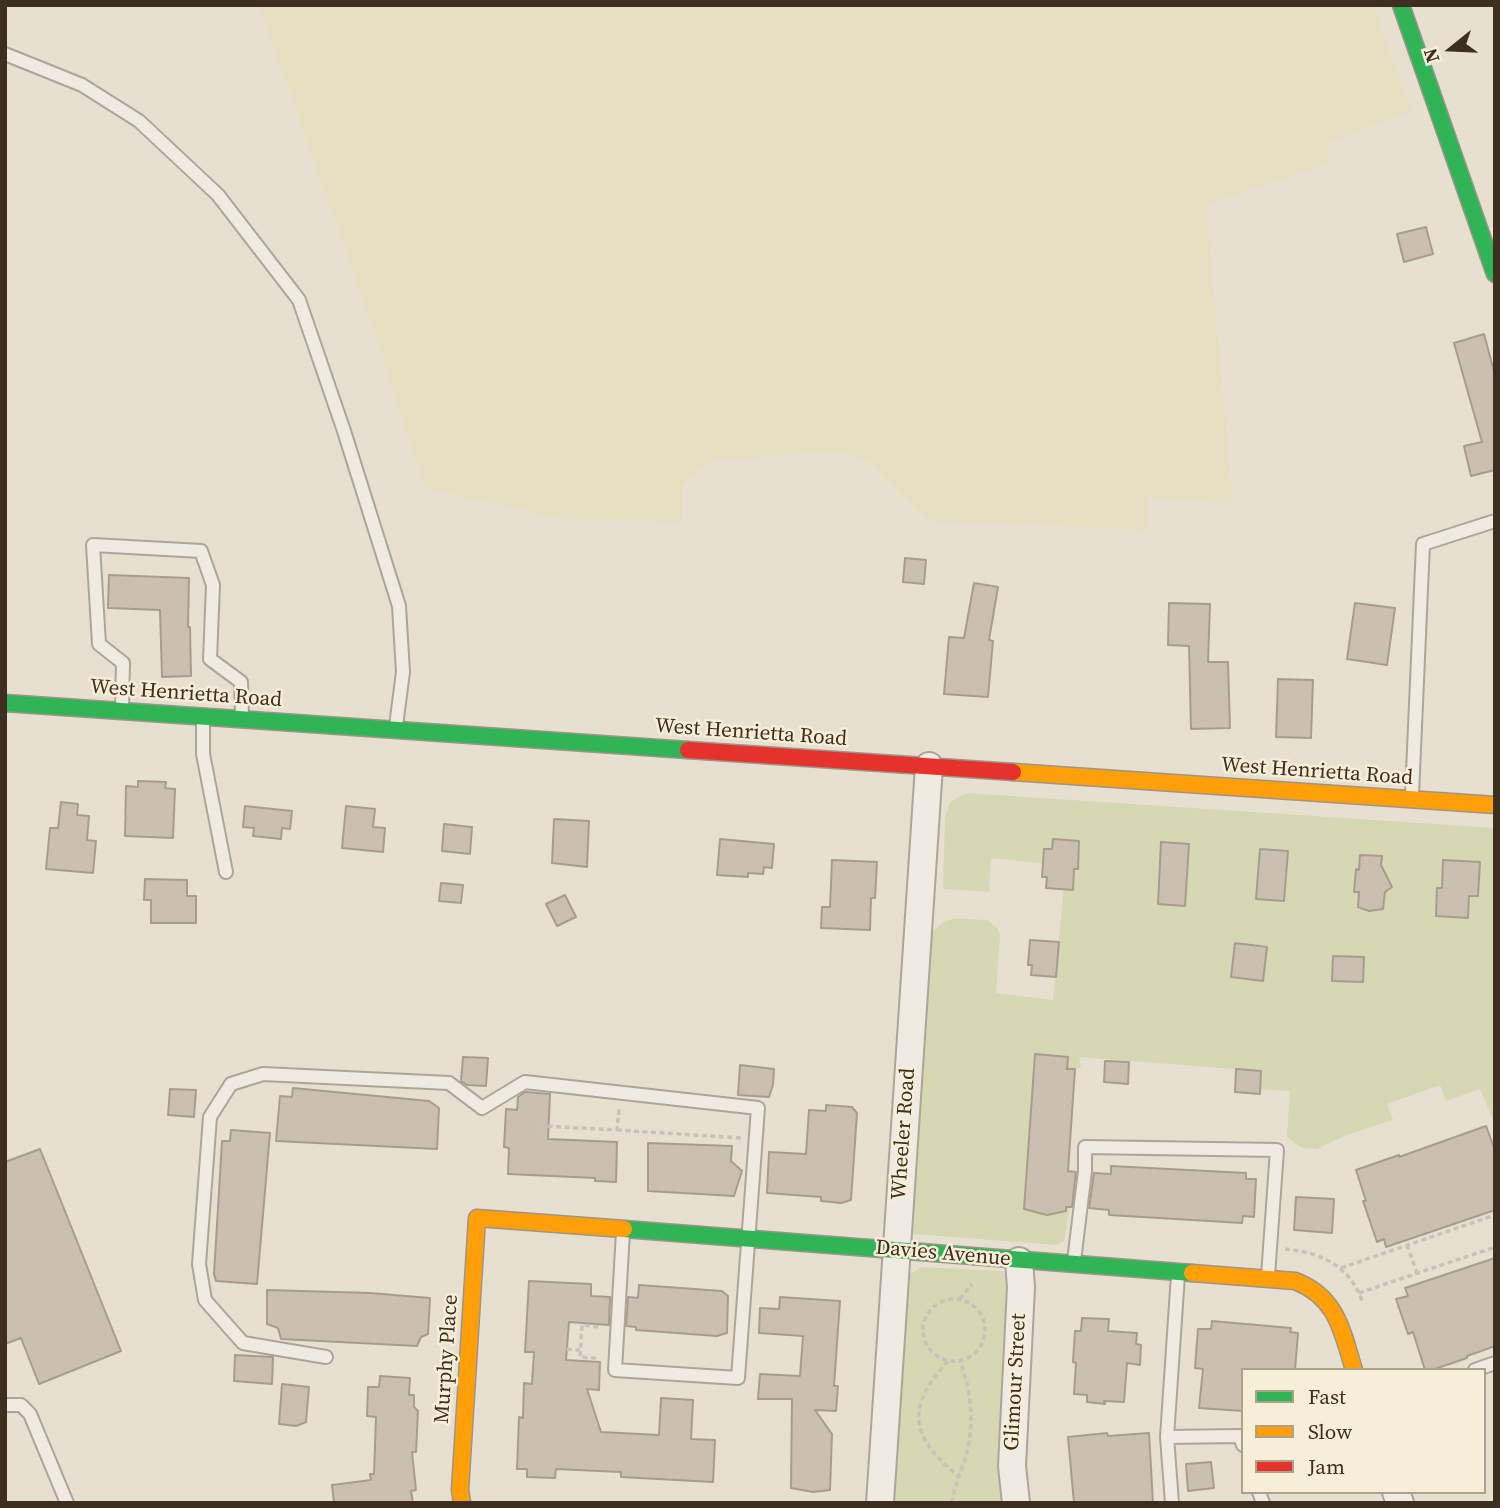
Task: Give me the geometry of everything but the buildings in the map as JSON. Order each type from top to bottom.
[{"type":"street","points":[[1401,5],[1495,274]]},
{"type":"street","name":"West Henrietta Road","points":[[5,703],[1495,805]]},
{"type":"street","name":"Wheeler Road","points":[[880,1503],[929,766]]},
{"type":"street","name":"Davies Avenue","points":[[477,1218],[1019,1261],[1268,1277],[1308,1284],[1324,1295],[1333,1309],[1353,1368]]},
{"type":"street","name":"Murphy Place","points":[[462,1503],[460,1490],[477,1218]]},
{"type":"street","name":"Glimour Street","points":[[1016,1503],[1012,1466],[1021,1287],[1019,1261]]},
{"type":"lane","points":[[5,54],[82,85],[139,121],[218,195],[299,300],[400,606],[403,672],[395,730]]},
{"type":"lane","points":[[1412,799],[1423,544],[1495,520]]},
{"type":"lane","points":[[122,711],[122,663],[99,645],[93,545],[201,551],[213,585],[210,659],[241,682],[243,719]]},
{"type":"lane","points":[[203,716],[203,754],[226,872]]},
{"type":"lane","points":[[326,1357],[243,1343],[205,1300],[200,1264],[210,1117],[231,1084],[263,1074],[449,1083],[482,1108],[525,1082],[758,1108],[738,1378],[615,1370],[624,1229]]},
{"type":"lane","points":[[1073,1265],[1085,1147],[1277,1150],[1268,1277]]},
{"type":"lane","points":[[1172,1503],[1167,1437],[1178,1271]]},
{"type":"lane","points":[[5,1405],[21,1405],[30,1414],[67,1503]]},
{"type":"lane","points":[[1167,1437],[1240,1437],[1241,1440]]},
{"type":"path","points":[[617,1130],[620,1093]]},
{"type":"path","points":[[536,1131],[539,1132],[539,1127],[543,1126],[755,1139]]},
{"type":"path","points":[[1340,1268],[1495,1215]]},
{"type":"path","points":[[1407,1245],[1416,1273]]},
{"type":"path","points":[[1359,1293],[1495,1247]]},
{"type":"path","points":[[960,1299],[973,1283]]},
{"type":"path","points":[[949,1299],[960,1299],[979,1310],[986,1330],[979,1351],[960,1361],[948,1362],[930,1350],[924,1340],[925,1319],[930,1310],[939,1302],[949,1299]]},
{"type":"path","points":[[596,1358],[580,1357],[582,1325],[600,1327]]},
{"type":"path","points":[[567,1349],[580,1350]]},
{"type":"path","points":[[952,1503],[968,1447],[971,1422],[971,1401],[960,1361]]},
{"type":"path","points":[[948,1362],[925,1388],[918,1422],[930,1450],[958,1476]]},
{"type":"shaded area","points":[[259,5],[1373,5],[1411,111],[1330,142],[1326,164],[1206,205],[1233,504],[1148,498],[1149,530],[929,521],[868,461],[840,452],[710,461],[682,486],[682,522],[568,520],[424,488],[381,350]]},
{"type":"green space","points":[[966,793],[1495,828],[1495,1125],[1480,1089],[1446,1101],[1440,1085],[1387,1104],[1393,1120],[1344,1136],[1317,1149],[1302,1148],[1287,1137],[1290,1091],[1260,1089],[1261,1071],[1079,1057],[1081,1068],[1067,1069],[1068,1057],[1035,1054],[1024,1209],[1047,1215],[1066,1202],[1070,1206],[1064,1241],[1057,1245],[914,1234],[910,1224],[929,937],[948,920],[988,920],[998,929],[1000,935],[996,993],[1053,1000],[1066,866],[991,858],[989,892],[943,889],[945,818],[950,802]]},
{"type":"green space","points":[[921,1267],[1002,1271],[1014,1286],[1005,1503],[892,1503],[906,1277]]},
{"type":"traffic: fast","points":[[1401,5],[1495,274]]},
{"type":"traffic: fast","points":[[5,703],[688,750]]},
{"type":"traffic: fast","points":[[624,1229],[1192,1273]]},
{"type":"traffic: slow","points":[[1013,772],[1495,805]]},
{"type":"traffic: slow","points":[[462,1503],[460,1490],[477,1218],[624,1229]]},
{"type":"traffic: slow","points":[[1192,1273],[1295,1281],[1309,1288],[1320,1296],[1336,1317],[1353,1368]]},
{"type":"traffic: jam","points":[[688,750],[1013,772]]}]
